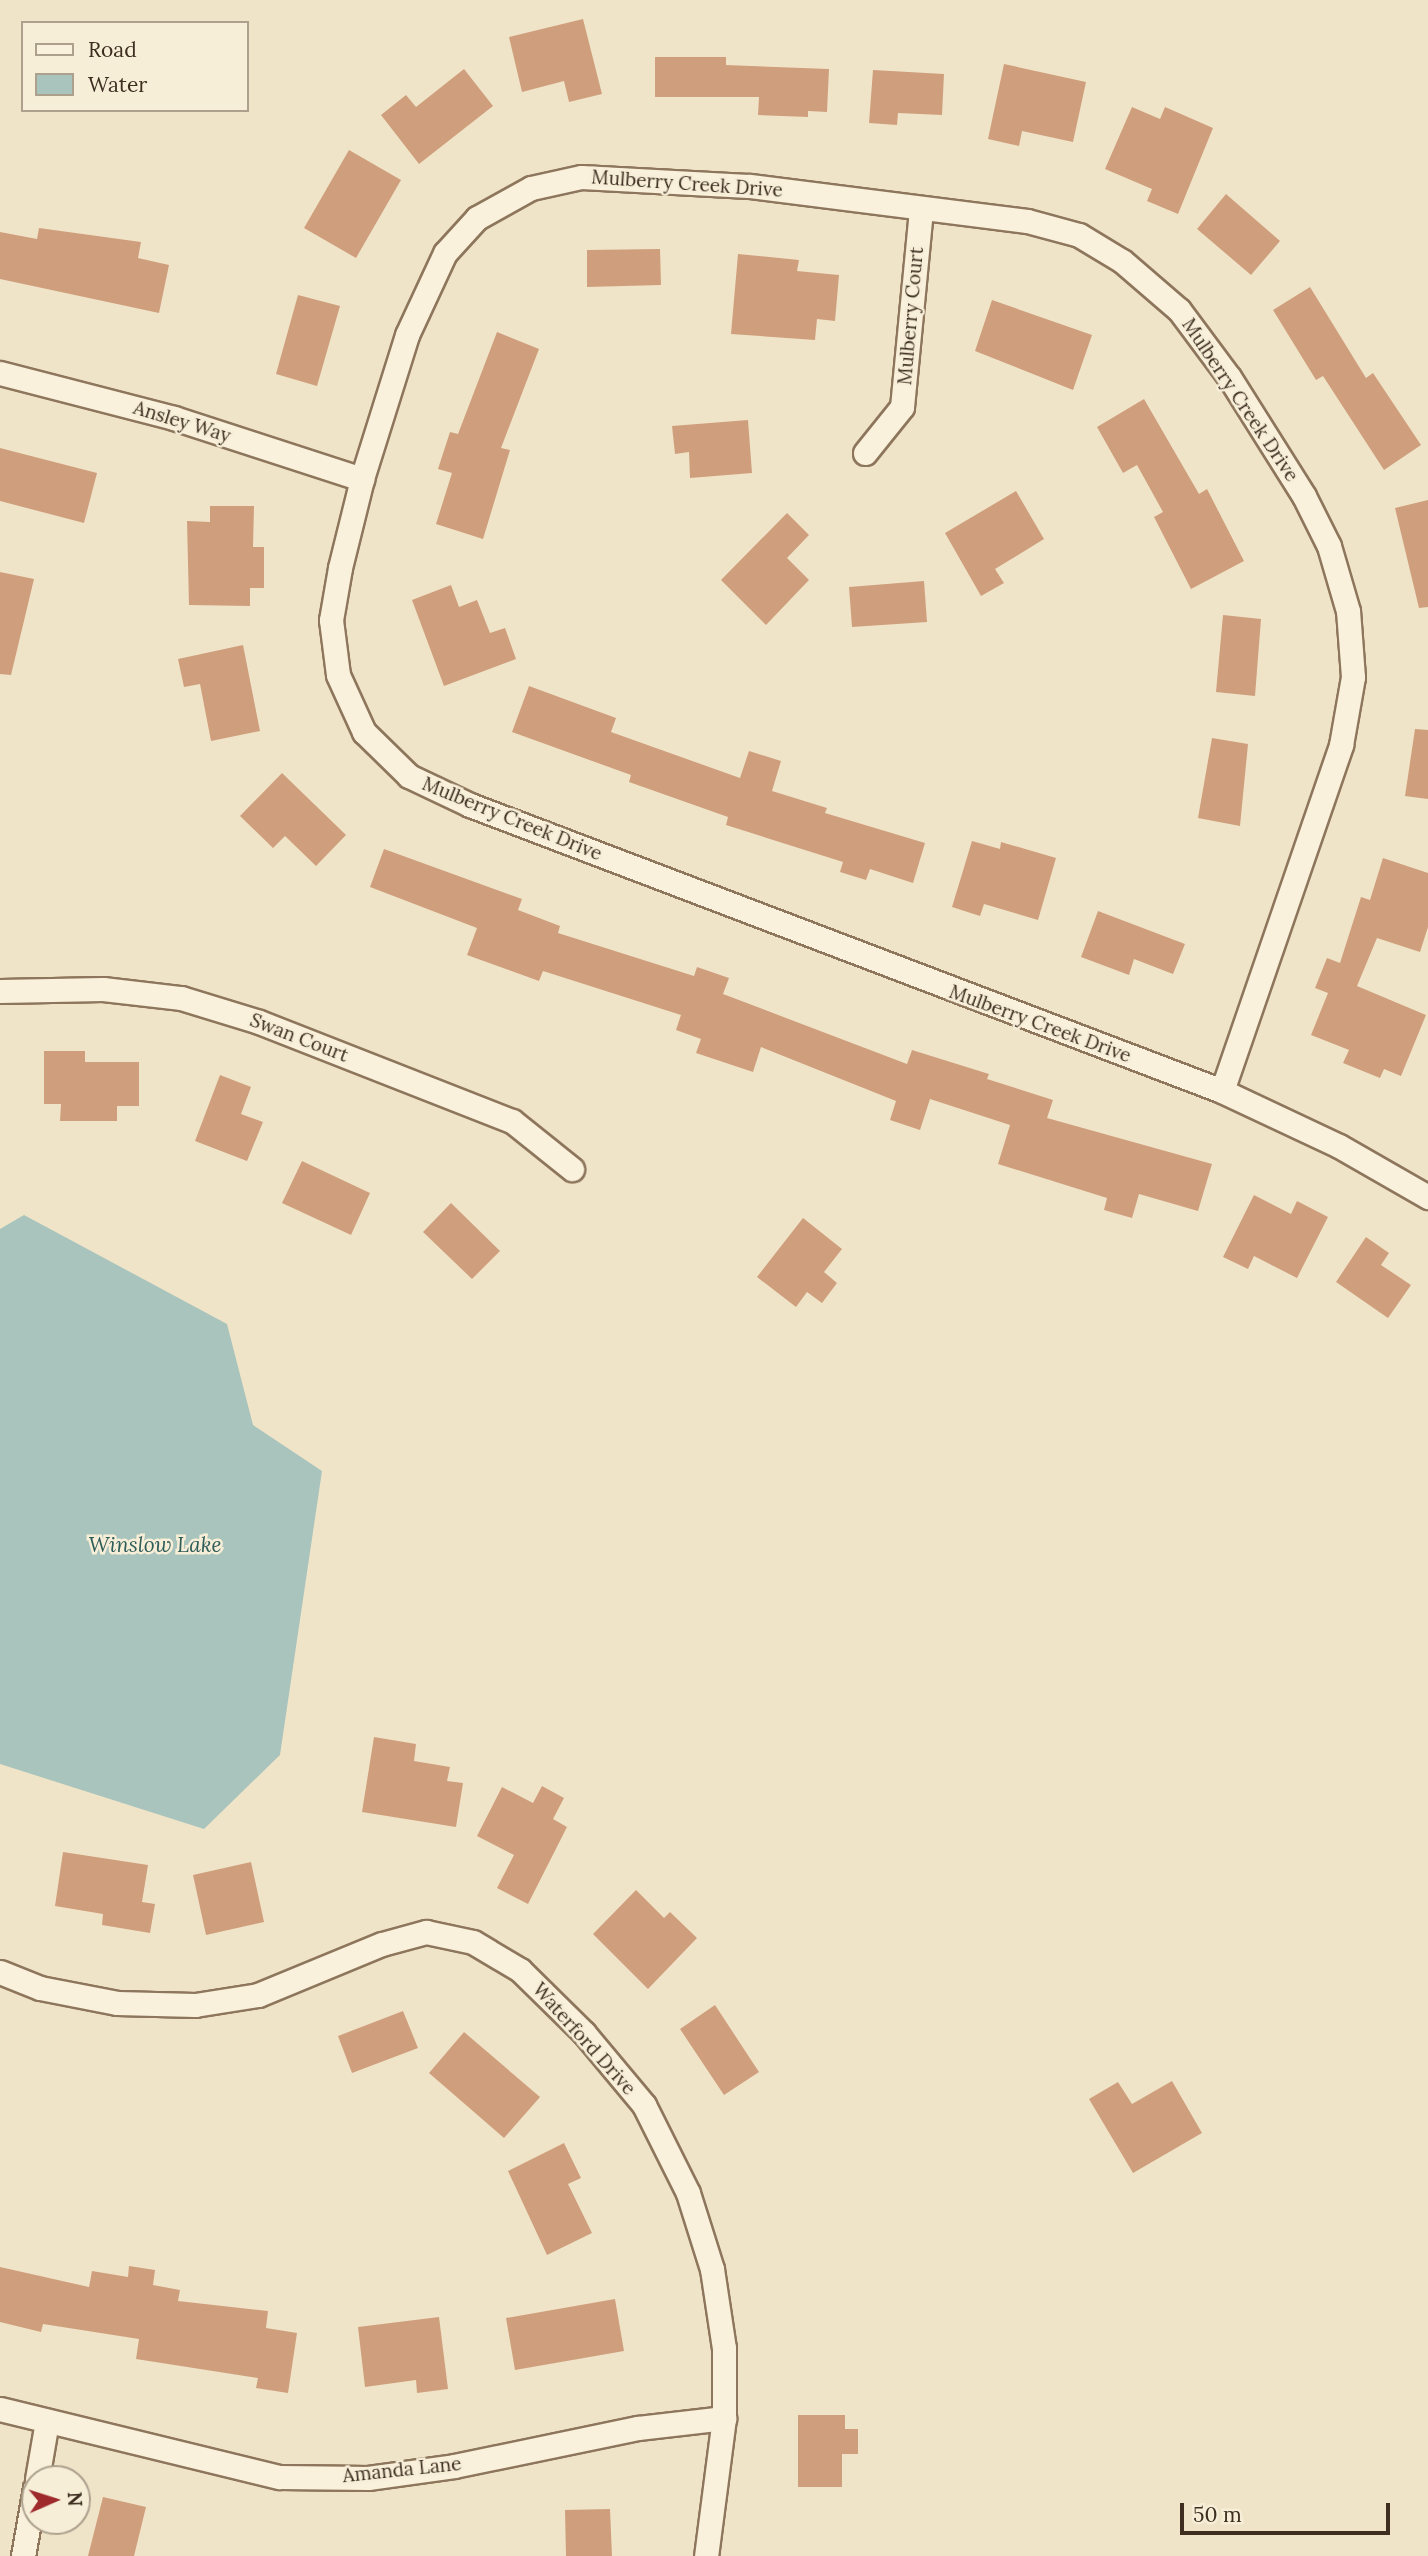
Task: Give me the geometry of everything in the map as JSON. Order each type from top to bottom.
[{"type":"street","name":"Mulberry Creek Drive","points":[[1222,1091],[1342,745],[1353,677],[1348,611],[1329,546],[1304,496],[1229,377],[1179,310],[1122,261],[1079,235],[1027,221],[748,186],[581,177],[531,188],[477,218],[445,253],[407,335],[362,479],[331,620],[338,675],[365,732],[409,776],[470,806],[1222,1091],[1339,1146],[1428,1197]]},
{"type":"street","name":"Mulberry Court","points":[[865,453],[902,407],[921,208]]},
{"type":"street","name":"Ansley Way","points":[[0,373],[174,418],[362,479]]},
{"type":"street","name":"Swan Court","points":[[0,991],[103,989],[180,998],[233,1014],[512,1121],[572,1170]]},
{"type":"street","name":"Waterford Drive","points":[[0,1972],[40,1988],[117,2003],[195,2005],[257,1995],[382,1944],[426,1932],[473,1942],[520,1970],[584,2033],[644,2105],[688,2193],[712,2269],[724,2348],[724,2418],[706,2556]]},
{"type":"street","name":"Amanda Lane","points":[[0,2409],[280,2477],[368,2478],[454,2466],[626,2430],[724,2418]]},
{"type":"street","points":[[39,2465],[47,2421]]},
{"type":"street","points":[[23,2556],[27,2535]]},
{"type":"water","name":"Winslow Lake","points":[[24,1215],[227,1324],[253,1425],[322,1471],[280,1755],[204,1829],[0,1764],[0,1229]]},
{"type":"building","points":[[583,19],[602,94],[569,102],[564,81],[522,92],[509,37]]},
{"type":"building","points":[[655,57],[726,57],[726,65],[829,69],[827,112],[808,111],[808,117],[758,115],[759,97],[655,97]]},
{"type":"building","points":[[1004,64],[1086,82],[1073,142],[1022,131],[1019,146],[988,139]]},
{"type":"building","points":[[464,69],[493,106],[419,164],[381,115],[406,95],[416,107]]},
{"type":"building","points":[[873,70],[944,74],[942,115],[898,113],[897,125],[869,123]]},
{"type":"building","points":[[1132,107],[1160,119],[1165,107],[1213,128],[1178,214],[1147,201],[1152,189],[1105,169]]},
{"type":"building","points":[[349,150],[401,180],[356,258],[304,228]]},
{"type":"building","points":[[1226,194],[1280,241],[1251,275],[1197,229]]},
{"type":"building","points":[[39,228],[141,242],[138,258],[169,265],[159,313],[0,279],[0,232],[37,239]]},
{"type":"building","points":[[660,249],[661,285],[587,287],[587,250]]},
{"type":"building","points":[[738,254],[799,260],[797,271],[839,275],[835,321],[817,319],[815,340],[731,334]]},
{"type":"building","points":[[1310,287],[1366,378],[1373,373],[1421,445],[1384,470],[1323,376],[1316,380],[1273,310]]},
{"type":"building","points":[[298,295],[340,306],[317,386],[276,374]]},
{"type":"building","points":[[992,300],[1092,335],[1073,390],[975,351]]},
{"type":"building","points":[[497,332],[539,349],[501,448],[510,450],[483,539],[436,524],[452,473],[438,469],[450,432],[458,434]]},
{"type":"building","points":[[1144,399],[1199,494],[1207,489],[1244,561],[1191,589],[1154,517],[1163,512],[1137,465],[1123,473],[1097,427]]},
{"type":"building","points":[[748,420],[752,473],[690,478],[689,452],[675,454],[672,426]]},
{"type":"building","points":[[0,448],[97,473],[84,523],[0,501]]},
{"type":"building","points":[[1016,491],[1044,539],[995,569],[1004,583],[981,596],[945,533]]},
{"type":"building","points":[[1428,500],[1428,607],[1419,608],[1395,508]]},
{"type":"building","points":[[210,506],[254,506],[253,547],[264,547],[264,588],[250,588],[250,606],[189,605],[187,521],[210,522]]},
{"type":"building","points":[[787,513],[809,535],[787,558],[809,580],[766,625],[721,580]]},
{"type":"building","points":[[0,572],[34,579],[11,675],[0,674]]},
{"type":"building","points":[[924,581],[927,622],[852,627],[849,587]]},
{"type":"building","points":[[451,585],[459,607],[477,600],[490,633],[505,628],[516,659],[444,686],[412,600]]},
{"type":"building","points":[[1223,615],[1261,619],[1255,696],[1216,692]]},
{"type":"building","points":[[243,645],[260,731],[211,741],[200,684],[184,687],[178,659]]},
{"type":"building","points":[[529,686],[616,718],[611,732],[740,778],[749,751],[781,761],[772,791],[827,808],[825,813],[925,843],[913,883],[870,869],[866,880],[840,872],[843,862],[726,825],[728,817],[629,782],[631,775],[512,732]]},
{"type":"building","points":[[1415,729],[1428,730],[1428,799],[1405,796]]},
{"type":"building","points":[[1212,738],[1248,744],[1240,826],[1198,818]]},
{"type":"building","points":[[282,773],[346,835],[316,866],[285,836],[273,848],[240,816]]},
{"type":"building","points":[[972,841],[1000,849],[1001,842],[1056,858],[1038,920],[984,904],[980,916],[952,907]]},
{"type":"building","points":[[384,849],[522,899],[518,910],[560,926],[558,933],[694,976],[697,967],[729,978],[723,994],[907,1064],[912,1050],[989,1074],[987,1079],[1053,1100],[1047,1118],[1212,1164],[1198,1211],[1139,1194],[1132,1218],[1104,1210],[1107,1198],[998,1164],[1010,1125],[930,1099],[920,1130],[890,1120],[896,1101],[761,1047],[753,1072],[696,1053],[701,1039],[676,1030],[681,1015],[543,971],[539,981],[467,955],[477,928],[370,887]]},
{"type":"building","points":[[1383,858],[1428,873],[1428,927],[1420,952],[1377,938],[1357,986],[1426,1015],[1401,1076],[1384,1069],[1380,1078],[1343,1063],[1349,1050],[1311,1035],[1328,993],[1315,988],[1327,958],[1340,963],[1361,897],[1370,900]]},
{"type":"building","points":[[1098,911],[1185,944],[1173,974],[1134,959],[1129,975],[1081,957]]},
{"type":"building","points":[[44,1051],[85,1051],[85,1062],[139,1062],[139,1106],[117,1106],[117,1121],[60,1121],[61,1104],[44,1104]]},
{"type":"building","points":[[220,1075],[251,1087],[241,1114],[263,1122],[247,1161],[195,1141]]},
{"type":"building","points":[[302,1161],[370,1193],[351,1235],[282,1203]]},
{"type":"building","points":[[1254,1195],[1291,1214],[1297,1201],[1328,1217],[1297,1278],[1254,1256],[1248,1269],[1223,1257]]},
{"type":"building","points":[[451,1203],[500,1251],[472,1279],[423,1232]]},
{"type":"building","points":[[803,1218],[842,1249],[824,1272],[837,1283],[822,1303],[807,1292],[796,1307],[757,1277]]},
{"type":"building","points":[[1366,1237],[1389,1253],[1381,1265],[1411,1285],[1388,1318],[1336,1282]]},
{"type":"building","points":[[374,1737],[416,1744],[414,1761],[450,1767],[447,1781],[463,1783],[456,1827],[362,1812]]},
{"type":"building","points":[[542,1786],[564,1798],[553,1819],[567,1827],[528,1904],[497,1888],[514,1855],[477,1836],[502,1787],[533,1803]]},
{"type":"building","points":[[63,1852],[148,1865],[142,1902],[155,1904],[150,1933],[102,1925],[103,1914],[55,1906]]},
{"type":"building","points":[[251,1862],[264,1922],[206,1935],[193,1875]]},
{"type":"building","points":[[636,1890],[664,1918],[670,1912],[697,1938],[648,1989],[593,1934]]},
{"type":"building","points":[[715,2005],[759,2072],[724,2095],[680,2029]]},
{"type":"building","points":[[403,2011],[418,2048],[352,2073],[338,2036]]},
{"type":"building","points":[[464,2032],[540,2097],[504,2138],[429,2073]]},
{"type":"building","points":[[1172,2081],[1202,2133],[1133,2173],[1089,2099],[1118,2082],[1132,2104]]},
{"type":"building","points":[[564,2143],[581,2178],[568,2184],[592,2233],[547,2255],[508,2171]]},
{"type":"building","points":[[129,2266],[155,2270],[153,2285],[180,2290],[178,2301],[268,2311],[266,2328],[297,2333],[288,2393],[256,2388],[258,2378],[136,2359],[139,2339],[43,2324],[41,2332],[0,2322],[0,2267],[89,2287],[92,2271],[128,2277]]},
{"type":"building","points":[[615,2299],[624,2351],[515,2370],[506,2318]]},
{"type":"building","points":[[439,2317],[448,2389],[417,2393],[416,2380],[365,2387],[358,2327]]},
{"type":"building","points":[[798,2415],[845,2415],[845,2429],[858,2429],[858,2454],[842,2454],[842,2487],[798,2487]]},
{"type":"building","points":[[103,2497],[146,2507],[134,2556],[88,2556]]},
{"type":"building","points":[[610,2509],[612,2556],[566,2556],[565,2510]]}]
